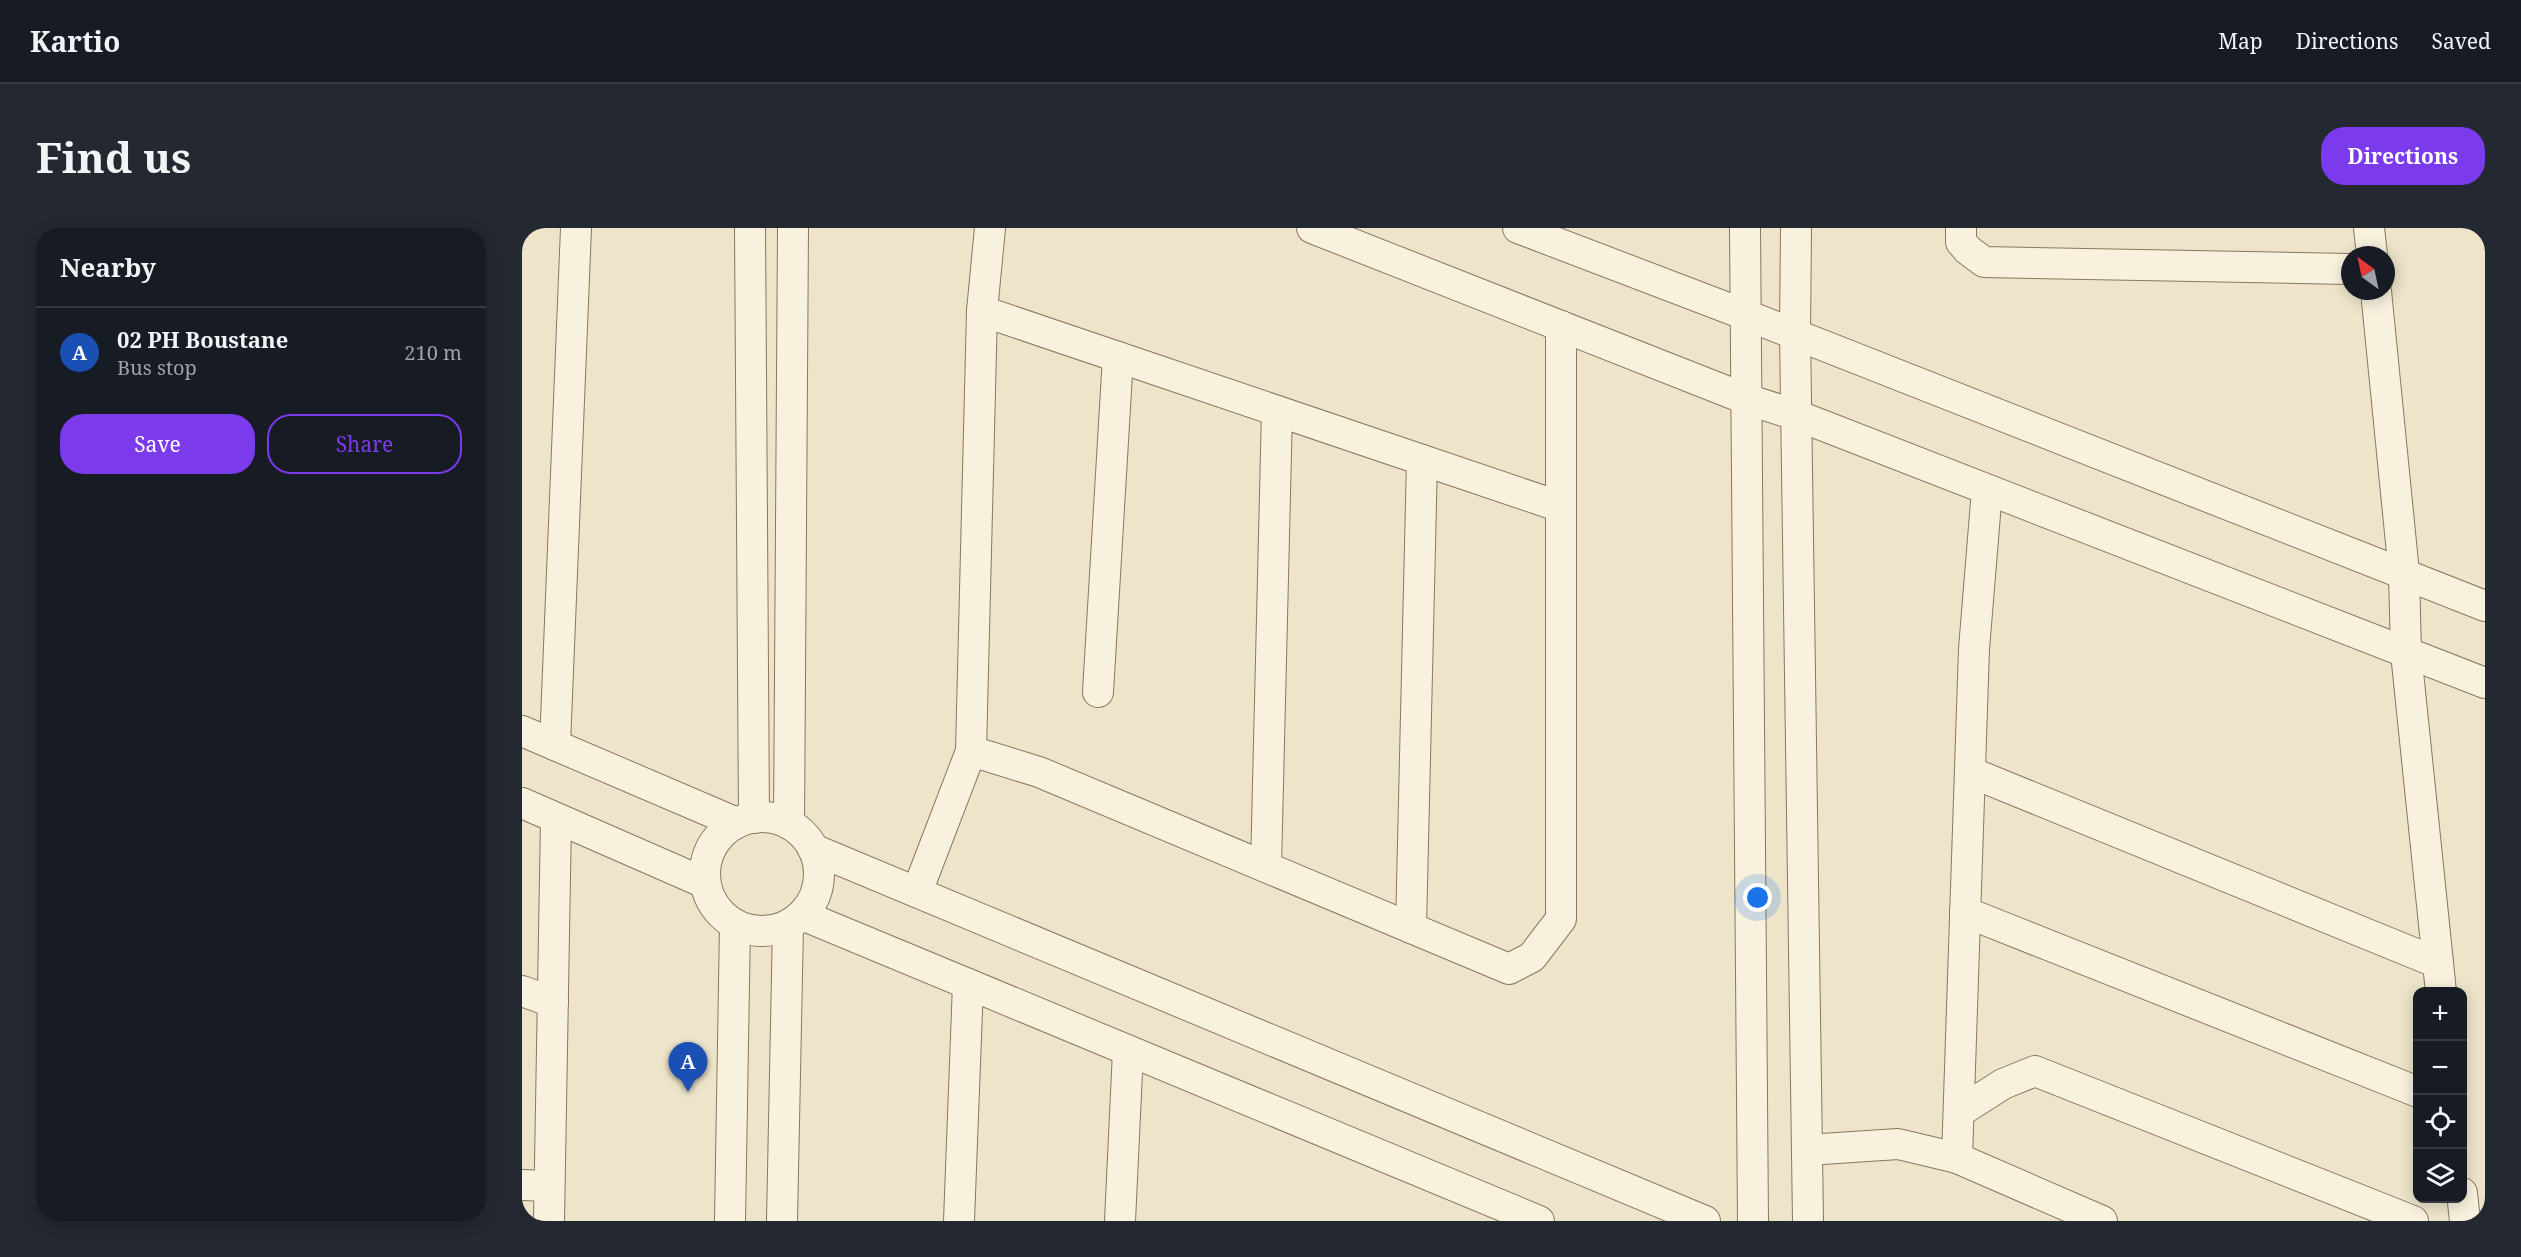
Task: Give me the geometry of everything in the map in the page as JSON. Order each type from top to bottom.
[{"type":"street","points":[[555,745],[576,228]]},
{"type":"street","points":[[745,821],[750,228]]},
{"type":"street","points":[[789,824],[793,228]]},
{"type":"street","points":[[917,892],[971,751],[982,311],[990,228]]},
{"type":"street","points":[[1312,228],[1746,399],[1797,415],[2485,683]]},
{"type":"street","points":[[1744,228],[1753,1221]]},
{"type":"street","points":[[1796,228],[1795,334],[1808,1221]]},
{"type":"street","points":[[1961,228],[1961,242],[1984,262],[2341,269]]},
{"type":"street","points":[[2369,228],[2371,246]]},
{"type":"street","points":[[1536,231],[2485,606]]},
{"type":"street","points":[[1970,772],[2440,977],[2406,653],[2404,573],[2377,300]]},
{"type":"street","points":[[982,311],[1561,507]]},
{"type":"street","points":[[971,751],[1040,772],[1509,969],[1532,957],[1561,919],[1561,326]]},
{"type":"street","points":[[1098,692],[1118,357]]},
{"type":"street","points":[[1266,867],[1277,411]]},
{"type":"street","points":[[1411,928],[1422,460]]},
{"type":"street","points":[[1957,1158],[1974,649],[1987,490]]},
{"type":"street","points":[[522,731],[745,821]]},
{"type":"street","points":[[522,803],[705,883]]},
{"type":"street","points":[[772,818],[789,824],[803,834],[813,849],[819,866],[819,884],[813,901],[795,920],[770,931],[753,931],[735,925],[721,915],[711,900],[705,883],[706,865],[711,848],[722,834],[745,821],[772,818]]},
{"type":"street","points":[[549,1221],[536,1186],[553,1002],[556,819]]},
{"type":"street","points":[[813,849],[1705,1221]]},
{"type":"street","points":[[1965,912],[2413,1090]]},
{"type":"street","points":[[795,920],[968,984],[1539,1221]]},
{"type":"street","points":[[782,1221],[795,920]]},
{"type":"street","points":[[730,1221],[735,925]]},
{"type":"street","points":[[958,1221],[968,984]]},
{"type":"street","points":[[522,991],[553,1002]]},
{"type":"street","points":[[1120,1221],[1128,1051]]},
{"type":"street","points":[[1959,1112],[2003,1083],[2035,1071],[2413,1221]]},
{"type":"street","points":[[1807,1150],[1898,1144],[1957,1158],[2102,1221]]},
{"type":"street","points":[[2464,1203],[2465,1221]]},
{"type":"place","name":"02 PH Boustane","points":[[688,1092]]}]
